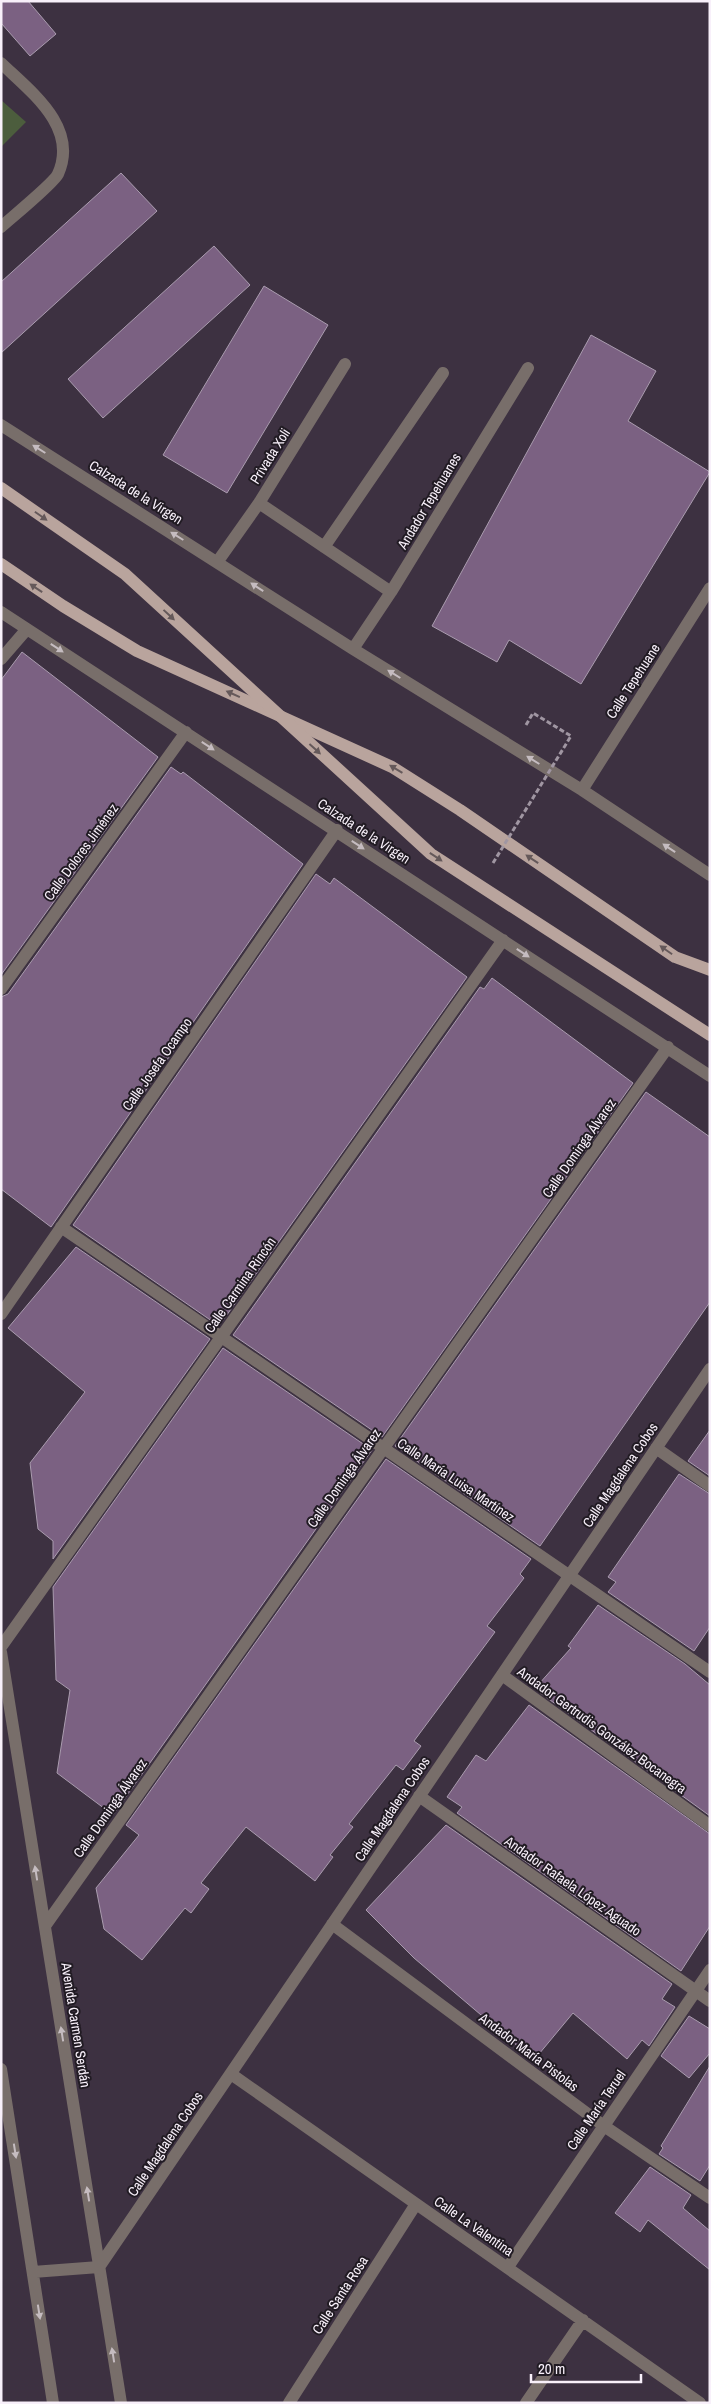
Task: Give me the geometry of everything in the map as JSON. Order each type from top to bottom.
[{"type":"main road","name":"Calzada de la Virgen","points":[[1,488],[125,574],[431,854],[710,1035]]},
{"type":"main road","points":[[1,564],[63,606],[137,651],[392,767],[476,821],[675,957],[710,970]]},
{"type":"street","points":[[1,63],[49,110],[65,145],[57,175],[1,227]]},
{"type":"street","name":"Privada Xoli","points":[[218,562],[236,532],[259,503],[345,364]]},
{"type":"street","name":"Andador Tepehuanes","points":[[353,648],[391,592],[528,368]]},
{"type":"street","points":[[324,547],[443,373]]},
{"type":"street","name":"Calzada de la Virgen","points":[[1,425],[353,648],[582,790],[710,875]]},
{"type":"street","points":[[259,503],[391,592]]},
{"type":"street","name":"Calle Tepehuane","points":[[582,790],[710,588]]},
{"type":"street","name":"Calzada de la Virgen","points":[[1,612],[337,830],[710,1076]]},
{"type":"street","points":[[1,659],[27,629]]},
{"type":"street","name":"Calle Dolores Jiménez","points":[[1,989],[186,732]]},
{"type":"street","name":"Calle Josefa Ocampo","points":[[1,1314],[337,830]]},
{"type":"street","name":"Calle Carmina Rincón","points":[[1,1647],[503,940]]},
{"type":"street","name":"Calle Dominga Álvarez","points":[[45,1926],[668,1047]]},
{"type":"street","name":"Calle María Luisa Martínez","points":[[61,1227],[710,1672]]},
{"type":"street","name":"Calle Magdalena Cobos","points":[[99,2267],[710,1369]]},
{"type":"street","points":[[656,1448],[710,1486]]},
{"type":"street","name":"Avenida Carmen Serdán","points":[[1,1652],[121,2403]]},
{"type":"street","name":"Andador Gertrudis González Bocanegra","points":[[502,1675],[710,1826]]},
{"type":"street","name":"Andador Rafaela López Aguado","points":[[419,1796],[710,2001]]},
{"type":"street","name":"Andador María Pistolas","points":[[332,1924],[604,2126],[710,2198]]},
{"type":"street","name":"Calle María Teruel","points":[[508,2267],[710,1970]]},
{"type":"street","points":[[1,2069],[6,2130],[33,2272],[53,2403]]},
{"type":"street","name":"Calle La Valentina","points":[[231,2074],[700,2403]]},
{"type":"street","name":"Calle Santa Rosa","points":[[289,2403],[416,2204]]},
{"type":"street","points":[[33,2272],[99,2267]]},
{"type":"street","points":[[526,2403],[583,2320]]},
{"type":"path","points":[[493,864],[571,736],[534,712],[512,747]]},
{"type":"green space","points":[[1,100],[26,122],[1,147]]},
{"type":"building","points":[[1,1],[28,1],[56,34],[30,56],[1,23]]},
{"type":"building","points":[[121,173],[157,211],[1,353],[1,282]]},
{"type":"building","points":[[214,246],[250,285],[103,418],[68,379]]},
{"type":"building","points":[[264,286],[328,325],[227,493],[163,455]]},
{"type":"building","points":[[591,335],[656,371],[628,421],[710,472],[581,684],[509,640],[497,662],[432,626]]},
{"type":"building","points":[[22,652],[158,757],[1,975],[1,680]]},
{"type":"building","points":[[171,767],[181,774],[183,772],[303,864],[51,1227],[1,1189],[1,997],[8,994]]},
{"type":"building","points":[[316,874],[330,884],[334,878],[467,977],[219,1326],[73,1225]]},
{"type":"building","points":[[492,978],[633,1083],[382,1437],[233,1335],[480,987],[484,989]]},
{"type":"building","points":[[646,1092],[710,1137],[710,1302],[540,1546],[395,1446]]},
{"type":"building","points":[[76,1247],[210,1339],[53,1559],[53,1541],[38,1529],[30,1463],[85,1392],[8,1328]]},
{"type":"building","points":[[223,1348],[372,1450],[113,1815],[57,1773],[70,1690],[56,1680],[53,1587]]},
{"type":"building","points":[[710,1430],[710,1476],[688,1461]]},
{"type":"building","points":[[386,1459],[531,1559],[520,1574],[524,1578],[487,1626],[495,1632],[414,1741],[421,1746],[403,1770],[396,1765],[349,1824],[353,1827],[330,1855],[333,1857],[315,1881],[246,1827],[201,1883],[209,1889],[191,1913],[185,1908],[142,1960],[104,1929],[96,1888],[139,1835],[126,1825]]},
{"type":"building","points":[[679,1474],[710,1494],[710,1627],[694,1651],[608,1592],[616,1582],[608,1577]]},
{"type":"building","points":[[598,1605],[685,1664],[710,1685],[710,1816],[539,1692],[542,1688],[538,1685],[571,1648],[568,1646]]},
{"type":"building","points":[[529,1705],[710,1834],[710,1926],[681,1971],[457,1813],[462,1807],[447,1797],[476,1755],[486,1761]]},
{"type":"building","points":[[446,1825],[672,1984],[662,1999],[675,2007],[649,2046],[642,2040],[627,2059],[573,2013],[534,2060],[414,1958],[366,1910]]},
{"type":"building","points":[[689,2016],[710,2029],[710,2053],[689,2078],[661,2056]]},
{"type":"building","points":[[710,2066],[710,2165],[700,2181],[659,2154],[663,2148],[661,2146]]},
{"type":"building","points":[[650,2167],[691,2195],[683,2208],[710,2231],[710,2270],[648,2220],[640,2232],[615,2213]]}]
